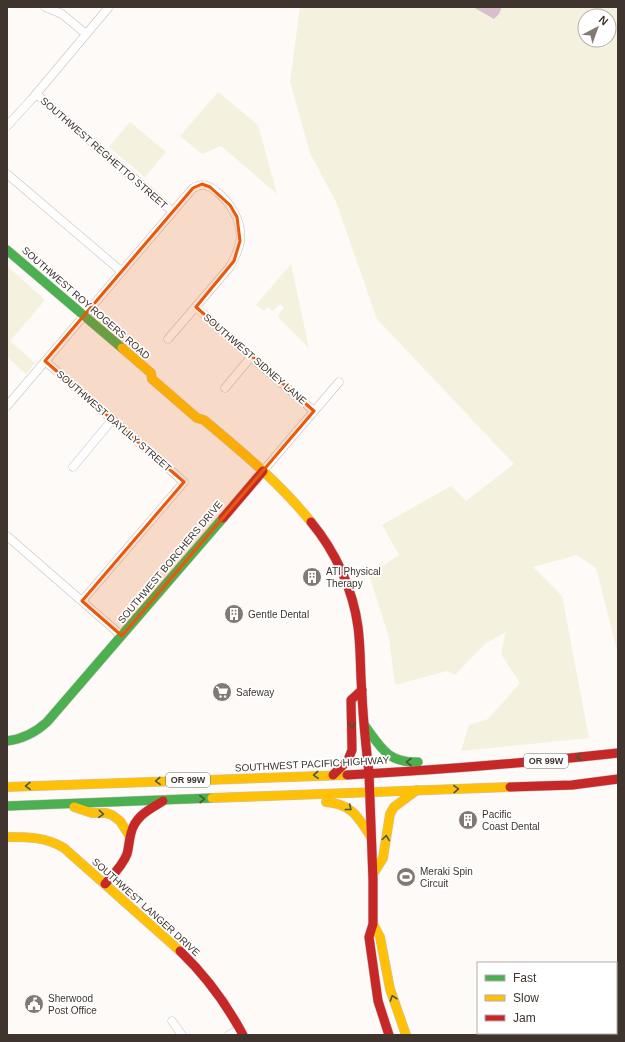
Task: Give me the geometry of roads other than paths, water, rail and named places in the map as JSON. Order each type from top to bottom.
[{"type":"main road","name":"SOUTHWEST ROY ROGERS ROAD","points":[[7,250],[151,373],[157,375],[201,413],[204,420],[263,471],[300,507],[312,521],[327,543],[344,575],[359,634],[370,793],[373,924]]},
{"type":"main road","name":"SOUTHWEST BORCHERS DRIVE","points":[[7,741],[21,739],[33,734],[39,729],[122,636],[263,471]]},
{"type":"main road","points":[[333,774],[348,760],[352,750],[351,700],[362,690]]},
{"type":"main road","points":[[365,726],[384,751],[393,759],[401,762],[413,763],[458,759],[474,767]]},
{"type":"main road","name":"SOUTHWEST PACIFIC HIGHWAY","points":[[7,787],[369,773],[474,767],[618,753]]},
{"type":"main road","name":"OR 99W","points":[[7,806],[572,785],[618,779]]},
{"type":"main road","points":[[373,874],[383,858],[390,814],[394,807],[417,790]]},
{"type":"main road","points":[[258,797],[267,804],[332,802],[343,804],[351,808],[372,837]]},
{"type":"main road","points":[[105,884],[124,860],[129,846],[130,835],[139,817],[163,800]]},
{"type":"main road","points":[[65,804],[92,813],[106,813],[120,821],[130,835]]},
{"type":"main road","name":"SOUTHWEST LANGER DRIVE","points":[[7,837],[36,837],[55,842],[64,848],[172,942],[193,963],[215,989],[242,1032]]},
{"type":"main road","points":[[373,924],[368,937],[380,1006],[389,1035]]},
{"type":"main road","points":[[373,924],[380,937],[390,989],[406,1035]]},
{"type":"main road","points":[[380,1006],[390,1016],[397,1035]]},
{"type":"street","points":[[45,7],[62,14],[86,34]]},
{"type":"street","points":[[7,126],[109,7]]},
{"type":"street","name":"SOUTHWEST REGHETTO STREET","points":[[36,94],[172,211]]},
{"type":"street","points":[[7,174],[121,271]]},
{"type":"street","points":[[7,406],[172,211],[193,188],[202,184],[210,187],[221,195],[230,205],[237,217],[240,241],[234,261],[168,339]]},
{"type":"street","name":"SOUTHWEST SIDNEY LANE","points":[[196,307],[314,411]]},
{"type":"street","points":[[225,388],[251,357]]},
{"type":"street","name":"SOUTHWEST DAYLILY STREET","points":[[45,361],[184,482],[82,601]]},
{"type":"street","name":"SOUTHWEST BORCHERS DRIVE","points":[[263,471],[339,382]]},
{"type":"street","points":[[73,467],[112,420]]},
{"type":"street","points":[[7,536],[122,636]]},
{"type":"street","points":[[172,1021],[182,1035]]},
{"type":"street","points":[[229,1035],[242,1032]]},
{"type":"place","name":"ATI Physical Therapy","points":[[312,577]]},
{"type":"place","name":"Gentle Dental","points":[[234,614]]},
{"type":"place","name":"Safeway","points":[[222,692]]},
{"type":"place","name":"Pacific Coast Dental","points":[[468,820]]},
{"type":"place","name":"Meraki Spin Circuit","points":[[406,877]]},
{"type":"place","name":"Sherwood Post Office","points":[[34,1004]]}]
